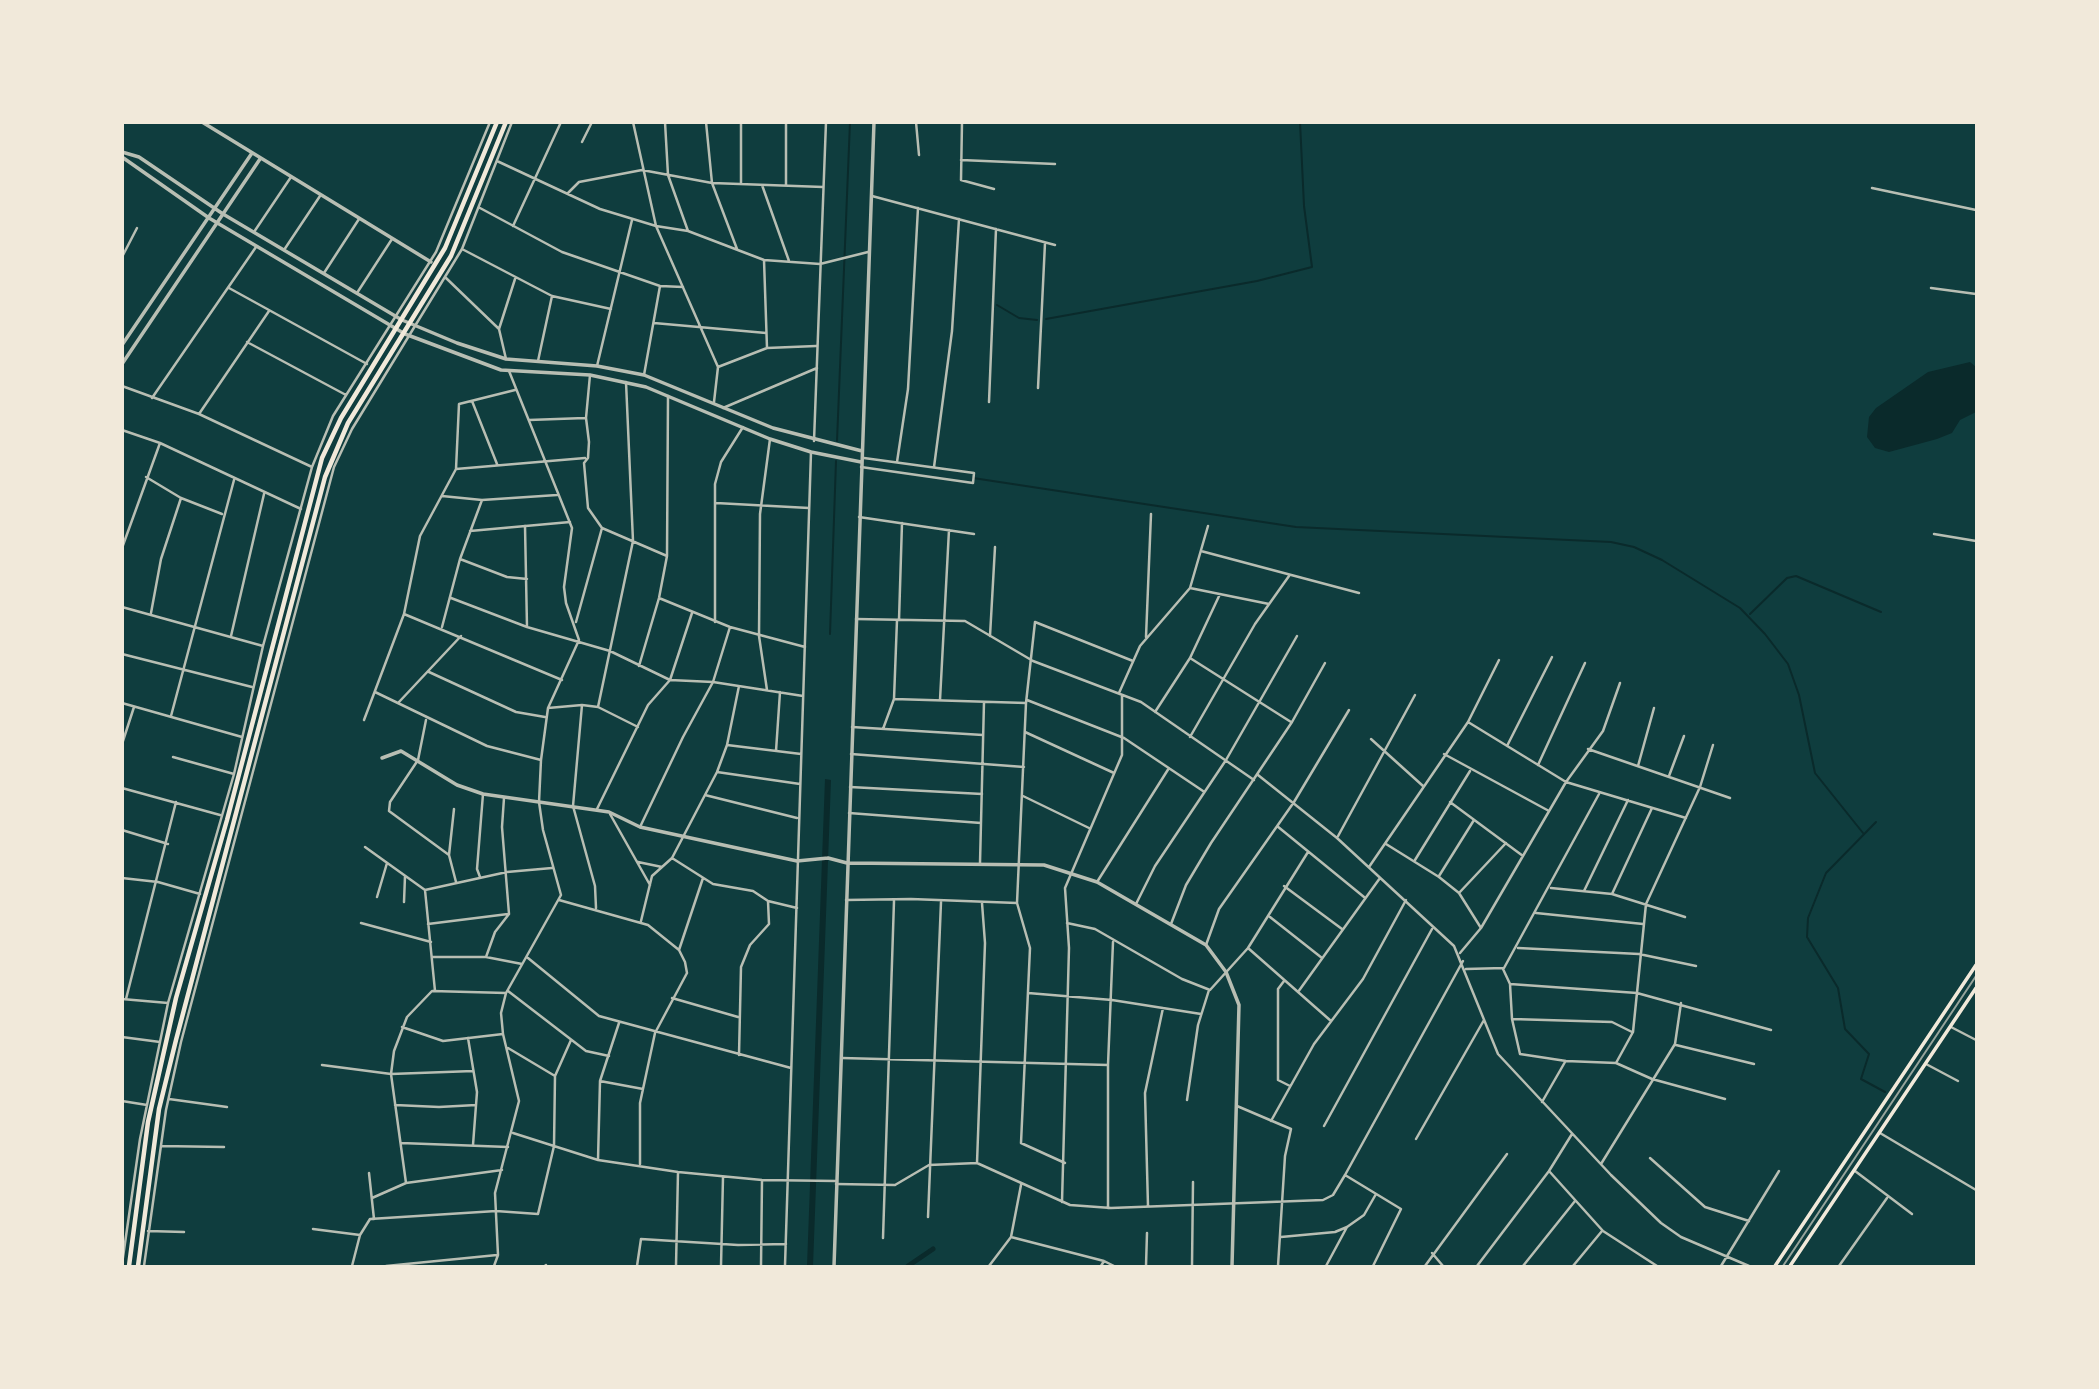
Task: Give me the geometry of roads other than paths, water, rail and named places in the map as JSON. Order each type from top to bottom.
[{"type":"highway","points":[[129,1266],[149,1105],[322,458],[334,431],[449,239],[497,122]]},
{"type":"highway","points":[[138,1266],[159,1109],[185,1001],[236,823],[325,477],[348,423],[407,335],[451,256],[506,122]]},
{"type":"main road","points":[[1775,1266],[1976,965]]},
{"type":"main road","points":[[1790,1266],[1976,988]]},
{"type":"main road","points":[[1812,1212],[1822,1219]]},
{"type":"street","points":[[202,122],[431,262]]},
{"type":"street","points":[[122,1264],[129,1206],[168,1003],[234,774],[263,646],[312,467],[333,416],[390,327],[399,319],[431,262],[490,122]]},
{"type":"street","points":[[413,325],[462,250],[512,122]]},
{"type":"street","points":[[513,226],[561,122]]},
{"type":"street","points":[[582,142],[592,122]]},
{"type":"street","points":[[633,122],[656,226],[718,367],[714,402]]},
{"type":"street","points":[[665,122],[668,175],[688,231]]},
{"type":"street","points":[[706,122],[712,183],[737,249]]},
{"type":"street","points":[[741,122],[741,184]]},
{"type":"street","points":[[786,122],[786,185]]},
{"type":"street","points":[[814,441],[826,122]]},
{"type":"street","points":[[834,1266],[874,122]]},
{"type":"street","points":[[916,122],[919,155]]},
{"type":"street","points":[[962,122],[961,180],[994,189]]},
{"type":"street","points":[[122,345],[252,153]]},
{"type":"street","points":[[122,155],[139,158],[223,214],[413,325],[506,359],[597,366],[644,375],[723,408],[814,441],[862,450]]},
{"type":"street","points":[[122,155],[209,218],[407,335],[509,371],[590,374],[626,382],[668,395],[770,439],[811,452],[861,462],[973,483],[974,473],[897,462],[861,462]]},
{"type":"street","points":[[122,364],[260,159]]},
{"type":"street","points":[[961,160],[1055,164]]},
{"type":"street","points":[[497,161],[600,209],[656,226],[688,231],[764,260],[820,264],[852,258],[869,251]]},
{"type":"street","points":[[568,193],[579,182],[642,170],[712,183],[823,187]]},
{"type":"street","points":[[254,232],[291,177]]},
{"type":"street","points":[[163,186],[170,178]]},
{"type":"street","points":[[762,185],[789,262]]},
{"type":"street","points":[[1872,188],[1976,210]]},
{"type":"street","points":[[284,250],[320,196]]},
{"type":"street","points":[[872,196],[1055,246]]},
{"type":"street","points":[[480,208],[562,251],[660,286],[683,286]]},
{"type":"street","points":[[897,462],[908,389],[918,208]]},
{"type":"street","points":[[597,366],[632,218]]},
{"type":"street","points":[[324,273],[359,219]]},
{"type":"street","points":[[934,467],[952,331],[959,219]]},
{"type":"street","points":[[122,257],[137,228]]},
{"type":"street","points":[[989,402],[996,229]]},
{"type":"street","points":[[357,293],[393,239]]},
{"type":"street","points":[[1038,388],[1045,243]]},
{"type":"street","points":[[152,398],[256,247]]},
{"type":"street","points":[[462,250],[552,296],[611,309]]},
{"type":"street","points":[[764,260],[767,348]]},
{"type":"street","points":[[446,278],[499,329]]},
{"type":"street","points":[[506,359],[499,329],[515,278]]},
{"type":"street","points":[[644,375],[660,286]]},
{"type":"street","points":[[228,288],[367,364]]},
{"type":"street","points":[[1931,288],[1976,294]]},
{"type":"street","points":[[538,362],[552,296]]},
{"type":"street","points":[[199,414],[269,311]]},
{"type":"street","points":[[654,323],[766,333]]},
{"type":"street","points":[[145,1266],[166,1110],[193,993],[247,800],[334,467],[352,429],[407,335]]},
{"type":"street","points":[[247,342],[346,395]]},
{"type":"street","points":[[718,367],[767,348],[817,345]]},
{"type":"street","points":[[723,408],[817,368]]},
{"type":"street","points":[[494,1266],[498,1255],[495,1194],[513,1133],[519,1101],[503,1034],[501,1013],[507,992],[559,900],[539,802],[541,760],[545,717],[579,640],[566,603],[564,587],[572,528],[544,464],[509,371]]},
{"type":"street","points":[[590,374],[586,418],[588,458],[583,463],[589,508],[602,528],[667,556]]},
{"type":"street","points":[[598,707],[634,541],[626,382]]},
{"type":"street","points":[[122,386],[199,414],[312,467]]},
{"type":"street","points":[[364,720],[404,614],[420,536],[456,469],[458,405],[516,390]]},
{"type":"street","points":[[639,666],[659,598],[667,556],[668,395]]},
{"type":"street","points":[[472,401],[497,464]]},
{"type":"street","points":[[529,420],[586,418]]},
{"type":"street","points":[[715,622],[715,484],[720,462],[743,427]]},
{"type":"street","points":[[122,430],[160,443],[234,480],[301,509]]},
{"type":"street","points":[[767,690],[759,636],[761,507],[770,439]]},
{"type":"street","points":[[122,548],[160,443]]},
{"type":"street","points":[[786,1266],[811,452]]},
{"type":"street","points":[[456,469],[497,464],[544,464],[588,458]]},
{"type":"street","points":[[146,477],[181,498],[222,514]]},
{"type":"street","points":[[171,716],[222,514],[234,480]]},
{"type":"street","points":[[231,636],[264,494]]},
{"type":"street","points":[[441,496],[482,500],[557,495]]},
{"type":"street","points":[[151,613],[161,559],[181,498]]},
{"type":"street","points":[[442,628],[460,559],[482,500]]},
{"type":"street","points":[[716,503],[809,508]]},
{"type":"street","points":[[1146,640],[1151,514]]},
{"type":"street","points":[[859,517],[974,534]]},
{"type":"street","points":[[470,531],[570,522]]},
{"type":"street","points":[[883,729],[894,699],[902,523]]},
{"type":"street","points":[[526,526],[527,627]]},
{"type":"street","points":[[1062,1202],[1065,1163],[1068,923],[1065,888],[1114,773],[1124,738],[1120,694],[1133,661],[1146,640],[1190,588],[1208,526]]},
{"type":"street","points":[[575,623],[602,528]]},
{"type":"street","points":[[940,700],[949,530]]},
{"type":"street","points":[[1934,534],[1976,541]]},
{"type":"street","points":[[990,636],[995,547]]},
{"type":"street","points":[[1200,551],[1359,593]]},
{"type":"street","points":[[460,559],[507,577],[527,579]]},
{"type":"street","points":[[1190,737],[1269,604],[1289,576]]},
{"type":"street","points":[[1190,588],[1269,604]]},
{"type":"street","points":[[1155,712],[1190,658],[1220,594]]},
{"type":"street","points":[[451,598],[527,627],[610,651],[670,680],[713,682],[803,696]]},
{"type":"street","points":[[659,598],[730,628],[805,647]]},
{"type":"street","points":[[122,607],[263,646]]},
{"type":"street","points":[[597,810],[648,705],[670,680],[692,612]]},
{"type":"street","points":[[404,614],[562,680]]},
{"type":"street","points":[[856,619],[965,621],[1032,661],[1141,702],[1254,780]]},
{"type":"street","points":[[1065,1163],[1021,1143],[1030,948],[1017,903],[1025,732],[1035,622],[1133,661]]},
{"type":"street","points":[[640,827],[713,682],[730,628]]},
{"type":"street","points":[[399,702],[461,636]]},
{"type":"street","points":[[1136,904],[1155,866],[1226,760],[1297,636]]},
{"type":"street","points":[[122,654],[253,687]]},
{"type":"street","points":[[1507,746],[1552,657]]},
{"type":"street","points":[[1190,658],[1292,722]]},
{"type":"street","points":[[1369,867],[1468,722],[1499,660]]},
{"type":"street","points":[[1171,924],[1186,885],[1292,722],[1325,663]]},
{"type":"street","points":[[1538,765],[1584,663]]},
{"type":"street","points":[[429,673],[516,712],[545,717]]},
{"type":"street","points":[[1460,953],[1482,928],[1566,782],[1588,748],[1603,731],[1620,683]]},
{"type":"street","points":[[641,922],[652,876],[672,858],[717,772],[727,745],[739,686]]},
{"type":"street","points":[[375,692],[399,702],[426,719],[487,746],[541,760]]},
{"type":"street","points":[[776,751],[780,692]]},
{"type":"street","points":[[1336,838],[1415,695]]},
{"type":"street","points":[[894,699],[1027,702],[1124,738],[1203,791]]},
{"type":"street","points":[[980,864],[984,702]]},
{"type":"street","points":[[122,703],[242,737]]},
{"type":"street","points":[[548,708],[582,705],[598,707],[638,727]]},
{"type":"street","points":[[582,705],[573,806],[595,886],[596,910]]},
{"type":"street","points":[[122,744],[134,706]]},
{"type":"street","points":[[1638,766],[1654,709]]},
{"type":"street","points":[[1206,945],[1226,898],[1294,802],[1349,710]]},
{"type":"street","points":[[426,719],[418,760],[390,802],[389,811],[449,855]]},
{"type":"street","points":[[1468,722],[1566,782],[1686,818]]},
{"type":"street","points":[[852,727],[984,735]]},
{"type":"street","points":[[1025,732],[1114,773]]},
{"type":"street","points":[[1669,776],[1684,736]]},
{"type":"street","points":[[1371,739],[1423,786]]},
{"type":"street","points":[[727,745],[801,754]]},
{"type":"street","points":[[1616,1063],[1633,1032],[1646,904],[1700,787],[1713,745]]},
{"type":"street","points":[[1588,748],[1730,798]]},
{"type":"street","points":[[382,758],[401,751],[457,785],[483,794],[609,812],[640,827],[797,860],[828,858],[847,861],[1044,865],[1097,882],[1171,924],[1206,945],[1226,972],[1240,1005],[1232,1266]]},
{"type":"street","points":[[851,754],[1024,767]]},
{"type":"street","points":[[1444,754],[1470,771],[1549,811]]},
{"type":"street","points":[[173,757],[234,774]]},
{"type":"street","points":[[1097,882],[1168,768]]},
{"type":"street","points":[[1414,861],[1470,771]]},
{"type":"street","points":[[717,772],[800,784]]},
{"type":"street","points":[[1258,775],[1294,802],[1369,867],[1460,953],[1499,1055],[1601,1164],[1661,1223],[1681,1237],[1749,1266]]},
{"type":"street","points":[[850,787],[982,794]]},
{"type":"street","points":[[122,788],[222,816]]},
{"type":"street","points":[[480,877],[477,869],[483,794]]},
{"type":"street","points":[[1503,969],[1518,948],[1600,794]]},
{"type":"street","points":[[705,795],[798,818]]},
{"type":"street","points":[[1023,796],[1090,829]]},
{"type":"street","points":[[486,957],[495,932],[509,914],[502,827],[504,798]]},
{"type":"street","points":[[1584,891],[1628,800]]},
{"type":"street","points":[[168,1003],[125,999],[158,883],[176,802]]},
{"type":"street","points":[[1450,802],[1523,856]]},
{"type":"street","points":[[1612,894],[1653,807]]},
{"type":"street","points":[[454,809],[449,855],[456,883]]},
{"type":"street","points":[[609,812],[650,885]]},
{"type":"street","points":[[849,813],[981,823]]},
{"type":"street","points":[[1439,877],[1474,820]]},
{"type":"street","points":[[1277,826],[1364,898]]},
{"type":"street","points":[[122,830],[168,844]]},
{"type":"street","points":[[1459,893],[1506,843]]},
{"type":"street","points":[[1386,844],[1439,877],[1459,893],[1482,928]]},
{"type":"street","points":[[365,847],[425,890],[507,872],[553,868]]},
{"type":"street","points":[[1187,1100],[1201,1014],[1210,990],[1248,948],[1270,917],[1284,886],[1308,852]]},
{"type":"street","points":[[672,858],[713,884],[753,891],[768,901],[798,908]]},
{"type":"street","points":[[637,862],[662,867]]},
{"type":"street","points":[[377,897],[387,863]]},
{"type":"street","points":[[404,902],[405,876]]},
{"type":"street","points":[[122,878],[158,883],[200,894]]},
{"type":"street","points":[[679,950],[703,878]]},
{"type":"street","points":[[1298,992],[1381,878]]},
{"type":"street","points":[[1284,886],[1342,929]]},
{"type":"street","points":[[1551,888],[1612,894],[1685,917]]},
{"type":"street","points":[[425,890],[435,991]]},
{"type":"street","points":[[846,900],[911,899],[1017,903]]},
{"type":"street","points":[[559,900],[641,922],[679,950],[685,962],[687,973],[655,1033],[654,1052],[643,1090],[640,1164]]},
{"type":"street","points":[[1272,1121],[1290,1086],[1331,1021],[1363,979],[1406,900]]},
{"type":"street","points":[[739,1055],[741,967],[750,945],[769,924],[768,901]]},
{"type":"street","points":[[883,1238],[894,901]]},
{"type":"street","points":[[928,1217],[941,902]]},
{"type":"street","points":[[977,1163],[982,1062],[982,903]]},
{"type":"street","points":[[1536,913],[1643,924]]},
{"type":"street","points":[[428,924],[509,914]]},
{"type":"street","points":[[1270,917],[1322,958]]},
{"type":"street","points":[[361,923],[431,942]]},
{"type":"street","points":[[1068,923],[1095,929],[1182,979],[1210,990]]},
{"type":"street","points":[[1324,1126],[1432,929]]},
{"type":"street","points":[[1108,1208],[1108,1065],[1113,941]]},
{"type":"street","points":[[1248,948],[1331,1021]]},
{"type":"street","points":[[1518,948],[1639,954],[1696,965]]},
{"type":"street","points":[[432,957],[486,957],[523,964]]},
{"type":"street","points":[[528,958],[599,1017],[791,1068]]},
{"type":"street","points":[[513,1133],[598,1160],[640,1164],[678,1172],[762,1180],[895,1185],[929,1165],[977,1163],[1000,1171],[1021,1185],[1062,1202],[1108,1208],[1234,1205],[1328,1198],[1345,1175],[1462,961]]},
{"type":"street","points":[[1466,969],[1503,969]]},
{"type":"street","points":[[1503,969],[1510,984],[1512,1019],[1520,1054],[1566,1061],[1616,1063],[1652,1079],[1725,1099]]},
{"type":"street","points":[[1284,981],[1278,989],[1278,1080],[1290,1086]]},
{"type":"street","points":[[1510,984],[1637,993],[1771,1030]]},
{"type":"street","points":[[406,1183],[391,1074],[394,1051],[402,1027],[413,1008],[435,991],[507,992],[586,1051],[610,1056]]},
{"type":"street","points":[[1028,993],[1067,999],[1112,1000],[1201,1014]]},
{"type":"street","points":[[1971,997],[1976,999]]},
{"type":"street","points":[[672,998],[738,1017]]},
{"type":"street","points":[[1601,1164],[1675,1044],[1681,1003]]},
{"type":"street","points":[[1148,1207],[1145,1093],[1163,1008]]},
{"type":"street","points":[[1416,1139],[1485,1019]]},
{"type":"street","points":[[1512,1019],[1612,1022],[1633,1032]]},
{"type":"street","points":[[598,1160],[600,1081],[620,1023]]},
{"type":"street","points":[[402,1027],[435,1040],[503,1034]]},
{"type":"street","points":[[1951,1027],[1976,1040]]},
{"type":"street","points":[[122,1037],[160,1042]]},
{"type":"street","points":[[468,1038],[476,1105],[473,1144]]},
{"type":"street","points":[[352,1266],[360,1235],[370,1219],[496,1211],[538,1214],[554,1146],[555,1076],[571,1040]]},
{"type":"street","points":[[1675,1044],[1754,1063]]},
{"type":"street","points":[[508,1048],[555,1076]]},
{"type":"street","points":[[840,1058],[1108,1065]]},
{"type":"street","points":[[1542,1102],[1566,1061]]},
{"type":"street","points":[[1926,1064],[1958,1081]]},
{"type":"street","points":[[322,1065],[391,1074],[473,1071]]},
{"type":"street","points":[[600,1081],[643,1090]]},
{"type":"street","points":[[169,1099],[227,1107]]},
{"type":"street","points":[[122,1101],[166,1110]]},
{"type":"street","points":[[395,1105],[439,1108],[476,1105]]},
{"type":"street","points":[[1237,1106],[1291,1129],[1285,1156],[1278,1266]]},
{"type":"street","points":[[1880,1133],[1976,1190]]},
{"type":"street","points":[[1477,1266],[1549,1171],[1572,1134]]},
{"type":"street","points":[[401,1143],[508,1147]]},
{"type":"street","points":[[161,1146],[224,1147]]},
{"type":"street","points":[[1425,1266],[1507,1154]]},
{"type":"street","points":[[1650,1158],[1705,1207],[1749,1221]]},
{"type":"street","points":[[372,1198],[406,1183],[502,1170]]},
{"type":"street","points":[[1549,1171],[1602,1231],[1657,1266]]},
{"type":"street","points":[[1721,1266],[1779,1171]]},
{"type":"street","points":[[1855,1171],[1887,1198],[1912,1214]]},
{"type":"street","points":[[676,1266],[678,1172]]},
{"type":"street","points":[[369,1173],[374,1219]]},
{"type":"street","points":[[1345,1175],[1401,1209],[1373,1266]]},
{"type":"street","points":[[721,1266],[723,1177]]},
{"type":"street","points":[[761,1266],[762,1180]]},
{"type":"street","points":[[1192,1266],[1195,1206],[1193,1182]]},
{"type":"street","points":[[989,1266],[1011,1237],[1021,1185]]},
{"type":"street","points":[[1281,1237],[1335,1232],[1347,1227],[1364,1215],[1376,1194]]},
{"type":"street","points":[[1839,1266],[1887,1198]]},
{"type":"street","points":[[1523,1266],[1576,1201]]},
{"type":"street","points":[[122,1205],[129,1206]]},
{"type":"street","points":[[1326,1266],[1347,1227]]},
{"type":"street","points":[[313,1229],[360,1235]]},
{"type":"street","points":[[148,1231],[184,1232]]},
{"type":"street","points":[[1573,1266],[1602,1231]]},
{"type":"street","points":[[1146,1266],[1147,1233]]},
{"type":"street","points":[[1011,1237],[1104,1261],[1114,1266]]},
{"type":"street","points":[[637,1266],[641,1239],[721,1244],[786,1244]]},
{"type":"street","points":[[1432,1253],[1443,1266]]},
{"type":"street","points":[[386,1266],[498,1255]]},
{"type":"street","points":[[1101,1266],[1104,1261]]},
{"type":"water","points":[[1970,362],[1976,367],[1976,412],[1960,420],[1952,433],[1937,439],[1889,452],[1875,448],[1867,437],[1869,417],[1876,408],[1928,372]]},
{"type":"water","points":[[825,779],[831,780],[813,1266],[807,1266]]},
{"type":"waterway","points":[[837,441],[850,122]]},
{"type":"waterway","points":[[1046,319],[1257,281],[1312,267],[1304,206],[1300,122]]},
{"type":"waterway","points":[[997,305],[1019,318],[1037,320]]},
{"type":"waterway","points":[[830,634],[836,461]]},
{"type":"waterway","points":[[973,478],[1296,527],[1611,542],[1634,547],[1662,560],[1740,608],[1765,634],[1788,664],[1799,695],[1815,773],[1863,833]]},
{"type":"waterway","points":[[1750,614],[1787,578],[1796,576],[1881,612]]},
{"type":"waterway","points":[[1876,822],[1826,873],[1808,918],[1807,937],[1838,988],[1845,1029],[1869,1054],[1861,1079],[1885,1092]]},
{"type":"waterway","points":[[908,1266],[933,1249]]},
{"type":"railway","points":[[1783,1266],[1976,976]]}]
